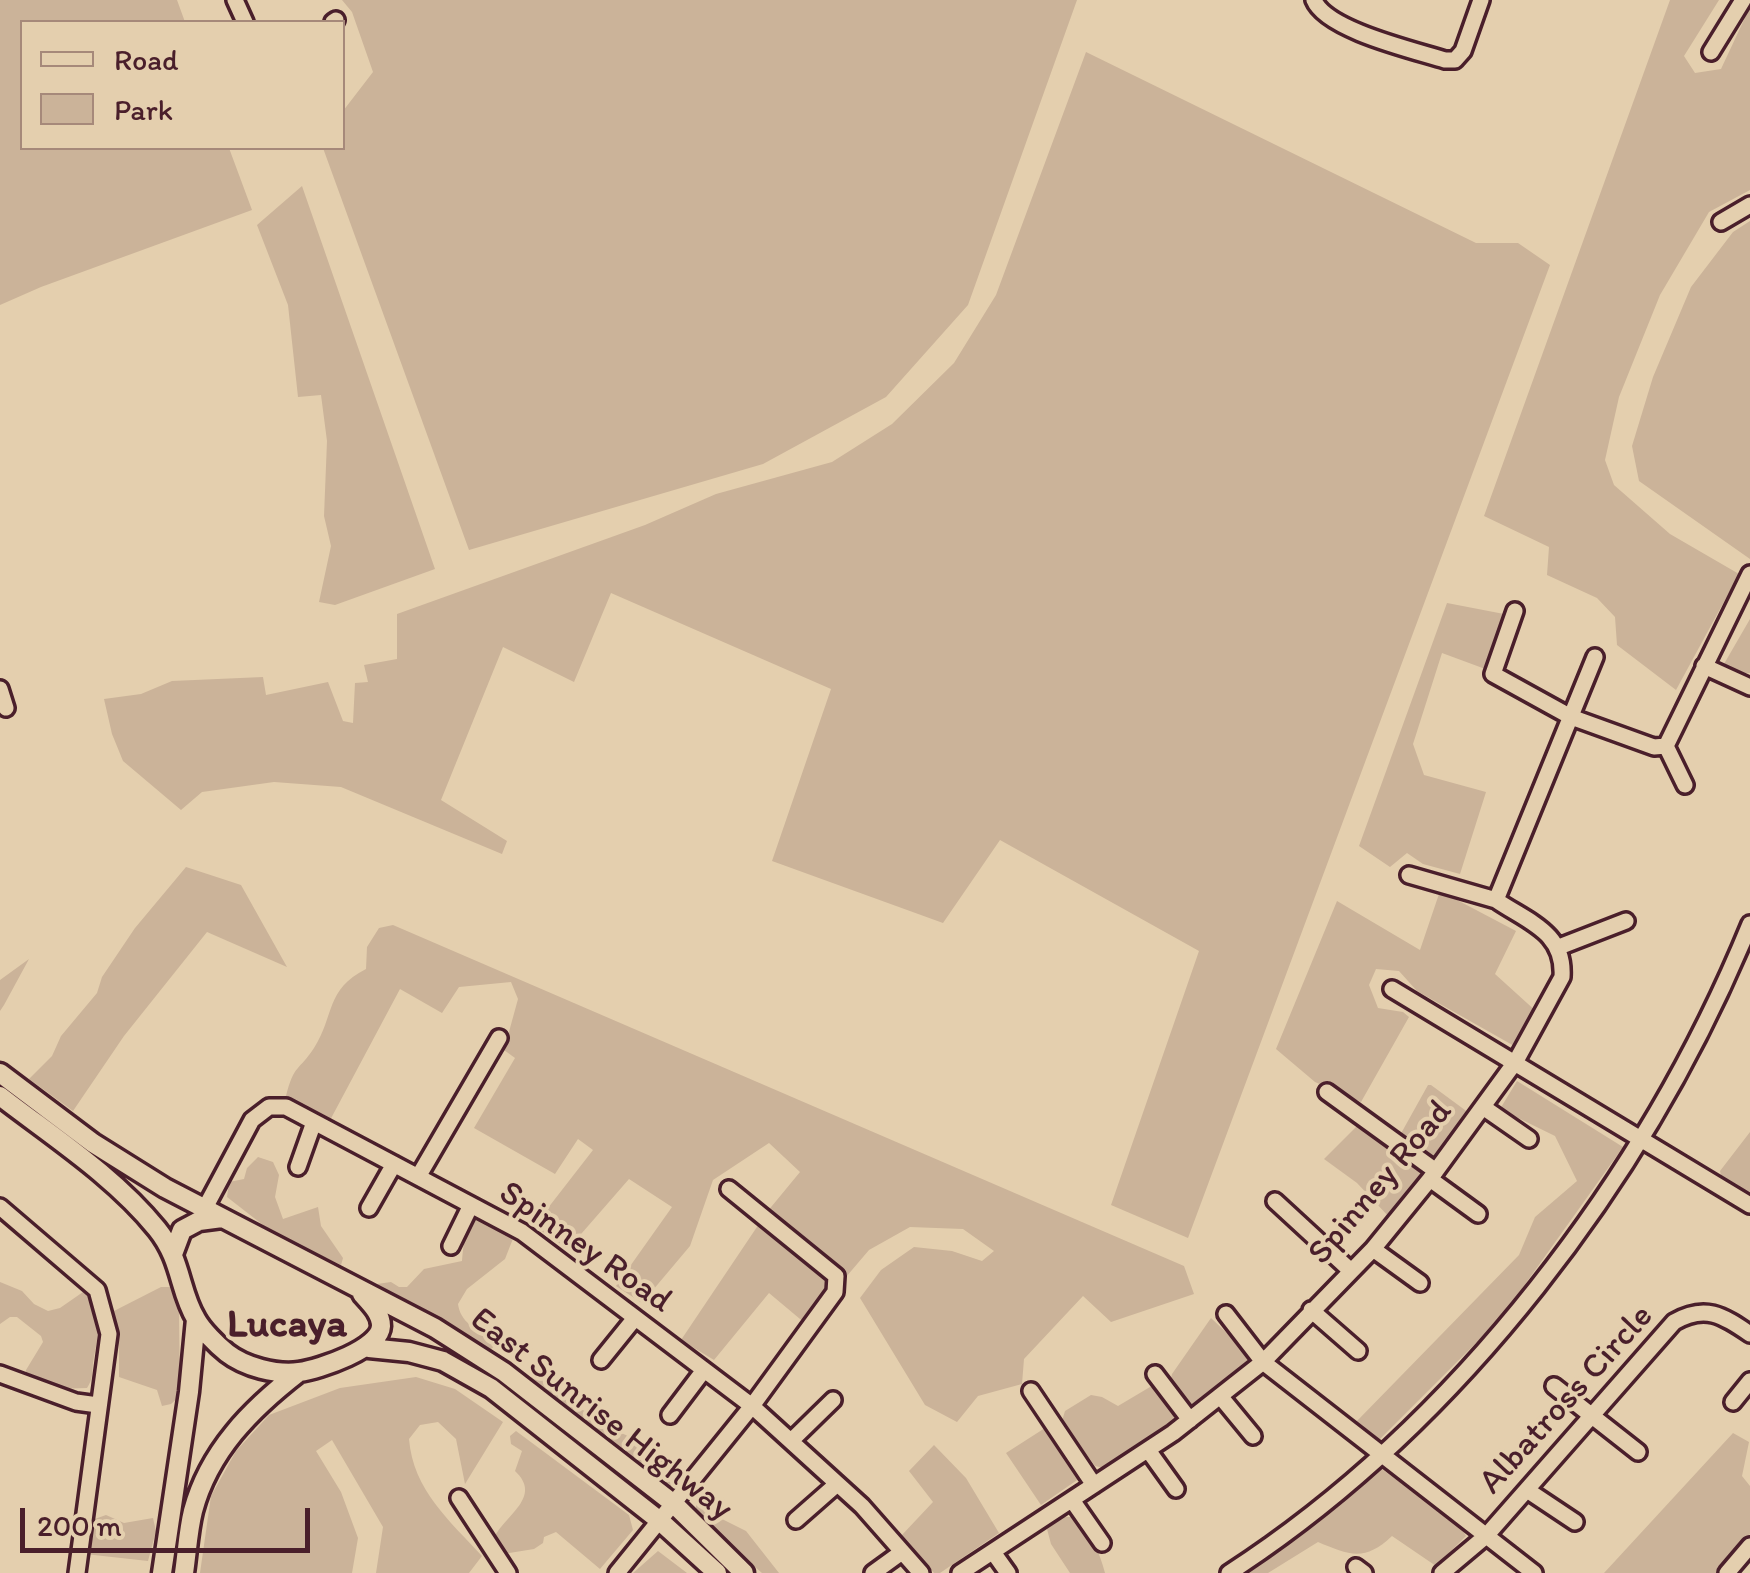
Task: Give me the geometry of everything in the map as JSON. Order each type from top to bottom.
[{"type":"main road","points":[[0,1073],[93,1144],[222,1218]]},
{"type":"main road","points":[[0,1096],[130,1199],[174,1254],[196,1319],[226,1352],[263,1370],[299,1372]]},
{"type":"main road","points":[[174,1254],[182,1230],[199,1221],[222,1218]]},
{"type":"main road","name":"East Sunrise Highway","points":[[222,1218],[435,1328],[504,1372],[674,1504],[744,1573]]},
{"type":"main road","points":[[184,1573],[193,1512],[219,1450],[258,1403],[299,1372],[369,1348],[378,1336],[381,1324],[377,1311],[359,1290]]},
{"type":"main road","points":[[162,1573],[196,1319]]},
{"type":"main road","name":"East Sunrise Highway","points":[[369,1348],[443,1361],[491,1388],[660,1521],[717,1573]]},
{"type":"street","points":[[1314,0],[1322,13],[1340,24],[1445,60],[1455,60],[1463,51],[1482,0]]},
{"type":"street","points":[[1711,52],[1743,0]]},
{"type":"street","points":[[1721,222],[1750,206]]},
{"type":"street","points":[[1666,746],[1750,574]]},
{"type":"street","points":[[1516,611],[1493,674],[1571,718],[1654,747],[1666,746]]},
{"type":"street","points":[[1496,900],[1595,657]]},
{"type":"street","points":[[1704,666],[1750,687]]},
{"type":"street","points":[[0,689],[6,708]]},
{"type":"street","points":[[1666,746],[1685,786]]},
{"type":"street","points":[[1409,875],[1496,900],[1550,933],[1559,947],[1626,920]]},
{"type":"street","points":[[1229,1573],[1331,1498],[1383,1453],[1465,1370],[1551,1268],[1642,1140],[1746,947],[1750,924]]},
{"type":"street","name":"Spinney Road","points":[[960,1573],[1148,1450],[1264,1362],[1373,1248],[1433,1175],[1516,1062],[1562,977],[1559,947]]},
{"type":"street","points":[[1392,989],[1750,1206]]},
{"type":"street","points":[[418,1177],[500,1038]]},
{"type":"street","points":[[1327,1092],[1478,1214]]},
{"type":"street","name":"Spinney Road","points":[[205,1208],[252,1120],[270,1107],[286,1107],[522,1232],[752,1406],[837,1484],[922,1573]]},
{"type":"street","points":[[1482,1107],[1528,1139]]},
{"type":"street","points":[[298,1167],[314,1122]]},
{"type":"street","points":[[368,1208],[394,1164]]},
{"type":"street","points":[[617,1573],[752,1406],[835,1292],[836,1276],[729,1188]]},
{"type":"street","points":[[1276,1201],[1351,1271]]},
{"type":"street","points":[[451,1246],[471,1205]]},
{"type":"street","points":[[0,1207],[97,1290],[109,1334],[77,1573]]},
{"type":"street","points":[[1373,1248],[1420,1283]]},
{"type":"street","points":[[1311,1310],[1358,1351]]},
{"type":"street","name":"Albatross Circle","points":[[1442,1573],[1486,1536],[1674,1322],[1691,1312],[1712,1313],[1750,1334]]},
{"type":"street","points":[[1226,1314],[1264,1362],[1534,1573]]},
{"type":"street","points":[[601,1360],[635,1318]]},
{"type":"street","points":[[670,1415],[704,1370]]},
{"type":"street","points":[[0,1374],[76,1402],[98,1405]]},
{"type":"street","points":[[1155,1374],[1190,1420]]},
{"type":"street","points":[[1733,1402],[1750,1380]]},
{"type":"street","points":[[1554,1386],[1638,1452]]},
{"type":"street","points":[[1031,1392],[1094,1484]]},
{"type":"street","points":[[1220,1396],[1253,1436]]},
{"type":"street","points":[[791,1442],[833,1400]]},
{"type":"street","points":[[1148,1450],[1176,1489]]},
{"type":"street","points":[[796,1520],[837,1484]]},
{"type":"street","points":[[1527,1490],[1575,1522]]},
{"type":"street","points":[[459,1498],[508,1573]]},
{"type":"street","points":[[1072,1500],[1102,1543]]},
{"type":"street","points":[[1727,1573],[1750,1546]]},
{"type":"street","points":[[873,1573],[902,1552]]},
{"type":"street","points":[[993,1552],[1008,1573]]},
{"type":"green space","points":[[0,0],[177,0],[184,20],[20,20],[20,150],[230,150],[252,210],[0,305]]},
{"type":"green space","points":[[342,0],[1077,0],[968,305],[886,397],[763,464],[469,550],[324,150],[345,150],[345,108],[373,72],[352,12]]},
{"type":"green space","points":[[1670,0],[1719,0],[1684,56],[1695,73],[1721,69],[1750,7],[1750,190],[1709,212],[1660,295],[1619,397],[1605,460],[1614,485],[1670,534],[1739,574],[1676,690],[1617,645],[1615,617],[1597,598],[1547,575],[1549,547],[1484,516]]},
{"type":"green space","points":[[1086,52],[1476,243],[1518,243],[1550,265],[1188,1238],[1111,1205],[1199,951],[1000,840],[943,923],[772,861],[831,689],[611,593],[574,682],[503,647],[441,800],[507,841],[502,854],[341,787],[274,782],[202,792],[181,810],[123,761],[104,699],[141,694],[172,681],[263,677],[266,695],[328,682],[343,721],[353,723],[355,683],[368,682],[364,665],[397,659],[397,614],[645,525],[716,494],[832,462],[892,424],[954,363],[996,295]]},
{"type":"green space","points":[[302,186],[435,569],[335,605],[319,602],[331,546],[324,516],[327,441],[321,395],[298,397],[288,305],[257,225]]},
{"type":"green space","points":[[1750,221],[1750,559],[1639,481],[1632,446],[1653,377],[1691,287],[1733,232]]},
{"type":"green space","points":[[1447,603],[1504,614],[1488,670],[1442,653],[1413,744],[1424,775],[1486,792],[1460,874],[1423,864],[1407,853],[1390,867],[1359,846]]},
{"type":"green space","points":[[1750,619],[1750,673],[1740,674],[1724,664]]},
{"type":"green space","points":[[186,867],[241,885],[287,967],[207,932],[124,1036],[73,1111],[29,1079],[52,1056],[61,1036],[97,993],[102,977],[135,928]]},
{"type":"green space","points":[[1440,891],[1516,931],[1495,974],[1538,1013],[1516,1047],[1417,991],[1399,971],[1376,969],[1369,985],[1378,1008],[1403,1012],[1409,1017],[1361,1102],[1315,1082],[1276,1049],[1337,901],[1420,950]]},
{"type":"green space","points":[[393,925],[1184,1266],[1194,1294],[1111,1322],[1083,1296],[1024,1359],[1022,1384],[978,1396],[957,1422],[925,1405],[860,1298],[881,1270],[914,1247],[952,1251],[982,1261],[994,1251],[963,1229],[910,1227],[869,1250],[806,1324],[769,1293],[714,1360],[681,1340],[767,1212],[800,1172],[769,1143],[713,1180],[690,1246],[642,1303],[616,1286],[672,1207],[629,1179],[568,1249],[534,1226],[593,1150],[578,1139],[555,1174],[474,1128],[515,1058],[504,1050],[518,999],[511,982],[459,987],[442,1013],[400,989],[328,1124],[286,1096],[294,1073],[321,1036],[337,995],[366,969],[367,947],[379,928]]},
{"type":"green space","points":[[29,959],[4,1005],[0,1011],[0,980]]},
{"type":"green space","points":[[1517,1081],[1623,1147],[1501,1318],[1379,1440],[1356,1422],[1519,1255],[1535,1217],[1577,1181],[1555,1136],[1500,1109]]},
{"type":"green space","points":[[1428,1085],[1469,1113],[1420,1186],[1391,1219],[1357,1183],[1324,1159],[1362,1121],[1394,1146]]},
{"type":"green space","points":[[1750,1132],[1750,1192],[1722,1179],[1720,1171]]},
{"type":"green space","points":[[258,1157],[273,1162],[279,1175],[275,1197],[283,1219],[318,1207],[321,1226],[343,1258],[341,1265],[272,1232],[227,1197],[229,1182],[244,1179],[247,1168]]},
{"type":"green space","points":[[480,1216],[492,1227],[514,1236],[505,1259],[467,1289],[458,1304],[470,1325],[491,1334],[495,1345],[487,1354],[433,1314],[389,1296],[377,1284],[391,1282],[407,1287],[424,1269],[462,1261],[468,1231]]},
{"type":"green space","points":[[0,1282],[22,1291],[48,1311],[60,1308],[83,1292],[90,1296],[98,1330],[87,1388],[54,1389],[25,1379],[26,1370],[43,1342],[17,1317],[0,1324]]},
{"type":"green space","points":[[161,1287],[173,1287],[179,1311],[180,1396],[162,1406],[157,1390],[119,1377],[119,1346],[112,1312]]},
{"type":"green space","points":[[1211,1318],[1252,1357],[1196,1404],[1185,1405],[1169,1385],[1172,1374]]},
{"type":"green space","points":[[535,1376],[549,1382],[579,1409],[598,1415],[637,1440],[642,1449],[678,1466],[683,1481],[668,1492],[527,1382]]},
{"type":"green space","points":[[416,1377],[455,1389],[503,1422],[465,1484],[456,1439],[438,1422],[420,1425],[409,1439],[425,1489],[482,1556],[469,1573],[376,1573],[383,1527],[332,1440],[316,1451],[341,1492],[358,1538],[352,1573],[200,1573],[211,1496],[236,1451],[269,1415],[340,1388]]},
{"type":"green space","points":[[1150,1387],[1161,1389],[1179,1413],[1178,1418],[1104,1468],[1095,1466],[1062,1421],[1065,1411],[1091,1395],[1118,1406]]},
{"type":"green space","points":[[1045,1428],[1080,1478],[1041,1505],[1006,1453]]},
{"type":"green space","points":[[516,1431],[629,1515],[633,1530],[600,1569],[556,1532],[544,1537],[543,1543],[534,1549],[503,1554],[494,1538],[519,1506],[525,1489],[515,1471],[522,1451],[511,1444],[510,1436]]},
{"type":"green space","points":[[1733,1433],[1749,1442],[1742,1476],[1750,1486],[1750,1534],[1717,1573],[1604,1573]]},
{"type":"green space","points":[[934,1445],[966,1478],[999,1533],[940,1573],[934,1573],[901,1536],[933,1502],[909,1471]]},
{"type":"green space","points":[[1376,1465],[1459,1524],[1466,1536],[1436,1566],[1392,1536],[1373,1550],[1356,1554],[1318,1542],[1268,1573],[1236,1573]]},
{"type":"green space","points":[[699,1500],[716,1516],[746,1531],[779,1573],[762,1573],[705,1523],[696,1510]]},
{"type":"green space","points":[[106,1515],[124,1523],[153,1518],[156,1531],[148,1561],[85,1554],[92,1520]]},
{"type":"green space","points":[[1063,1517],[1074,1517],[1085,1529],[1105,1573],[1070,1573],[1051,1544],[1047,1529]]},
{"type":"green space","points":[[658,1551],[687,1573],[633,1573]]},
{"type":"district","name":"Lucaya","points":[[287,1326]]}]
